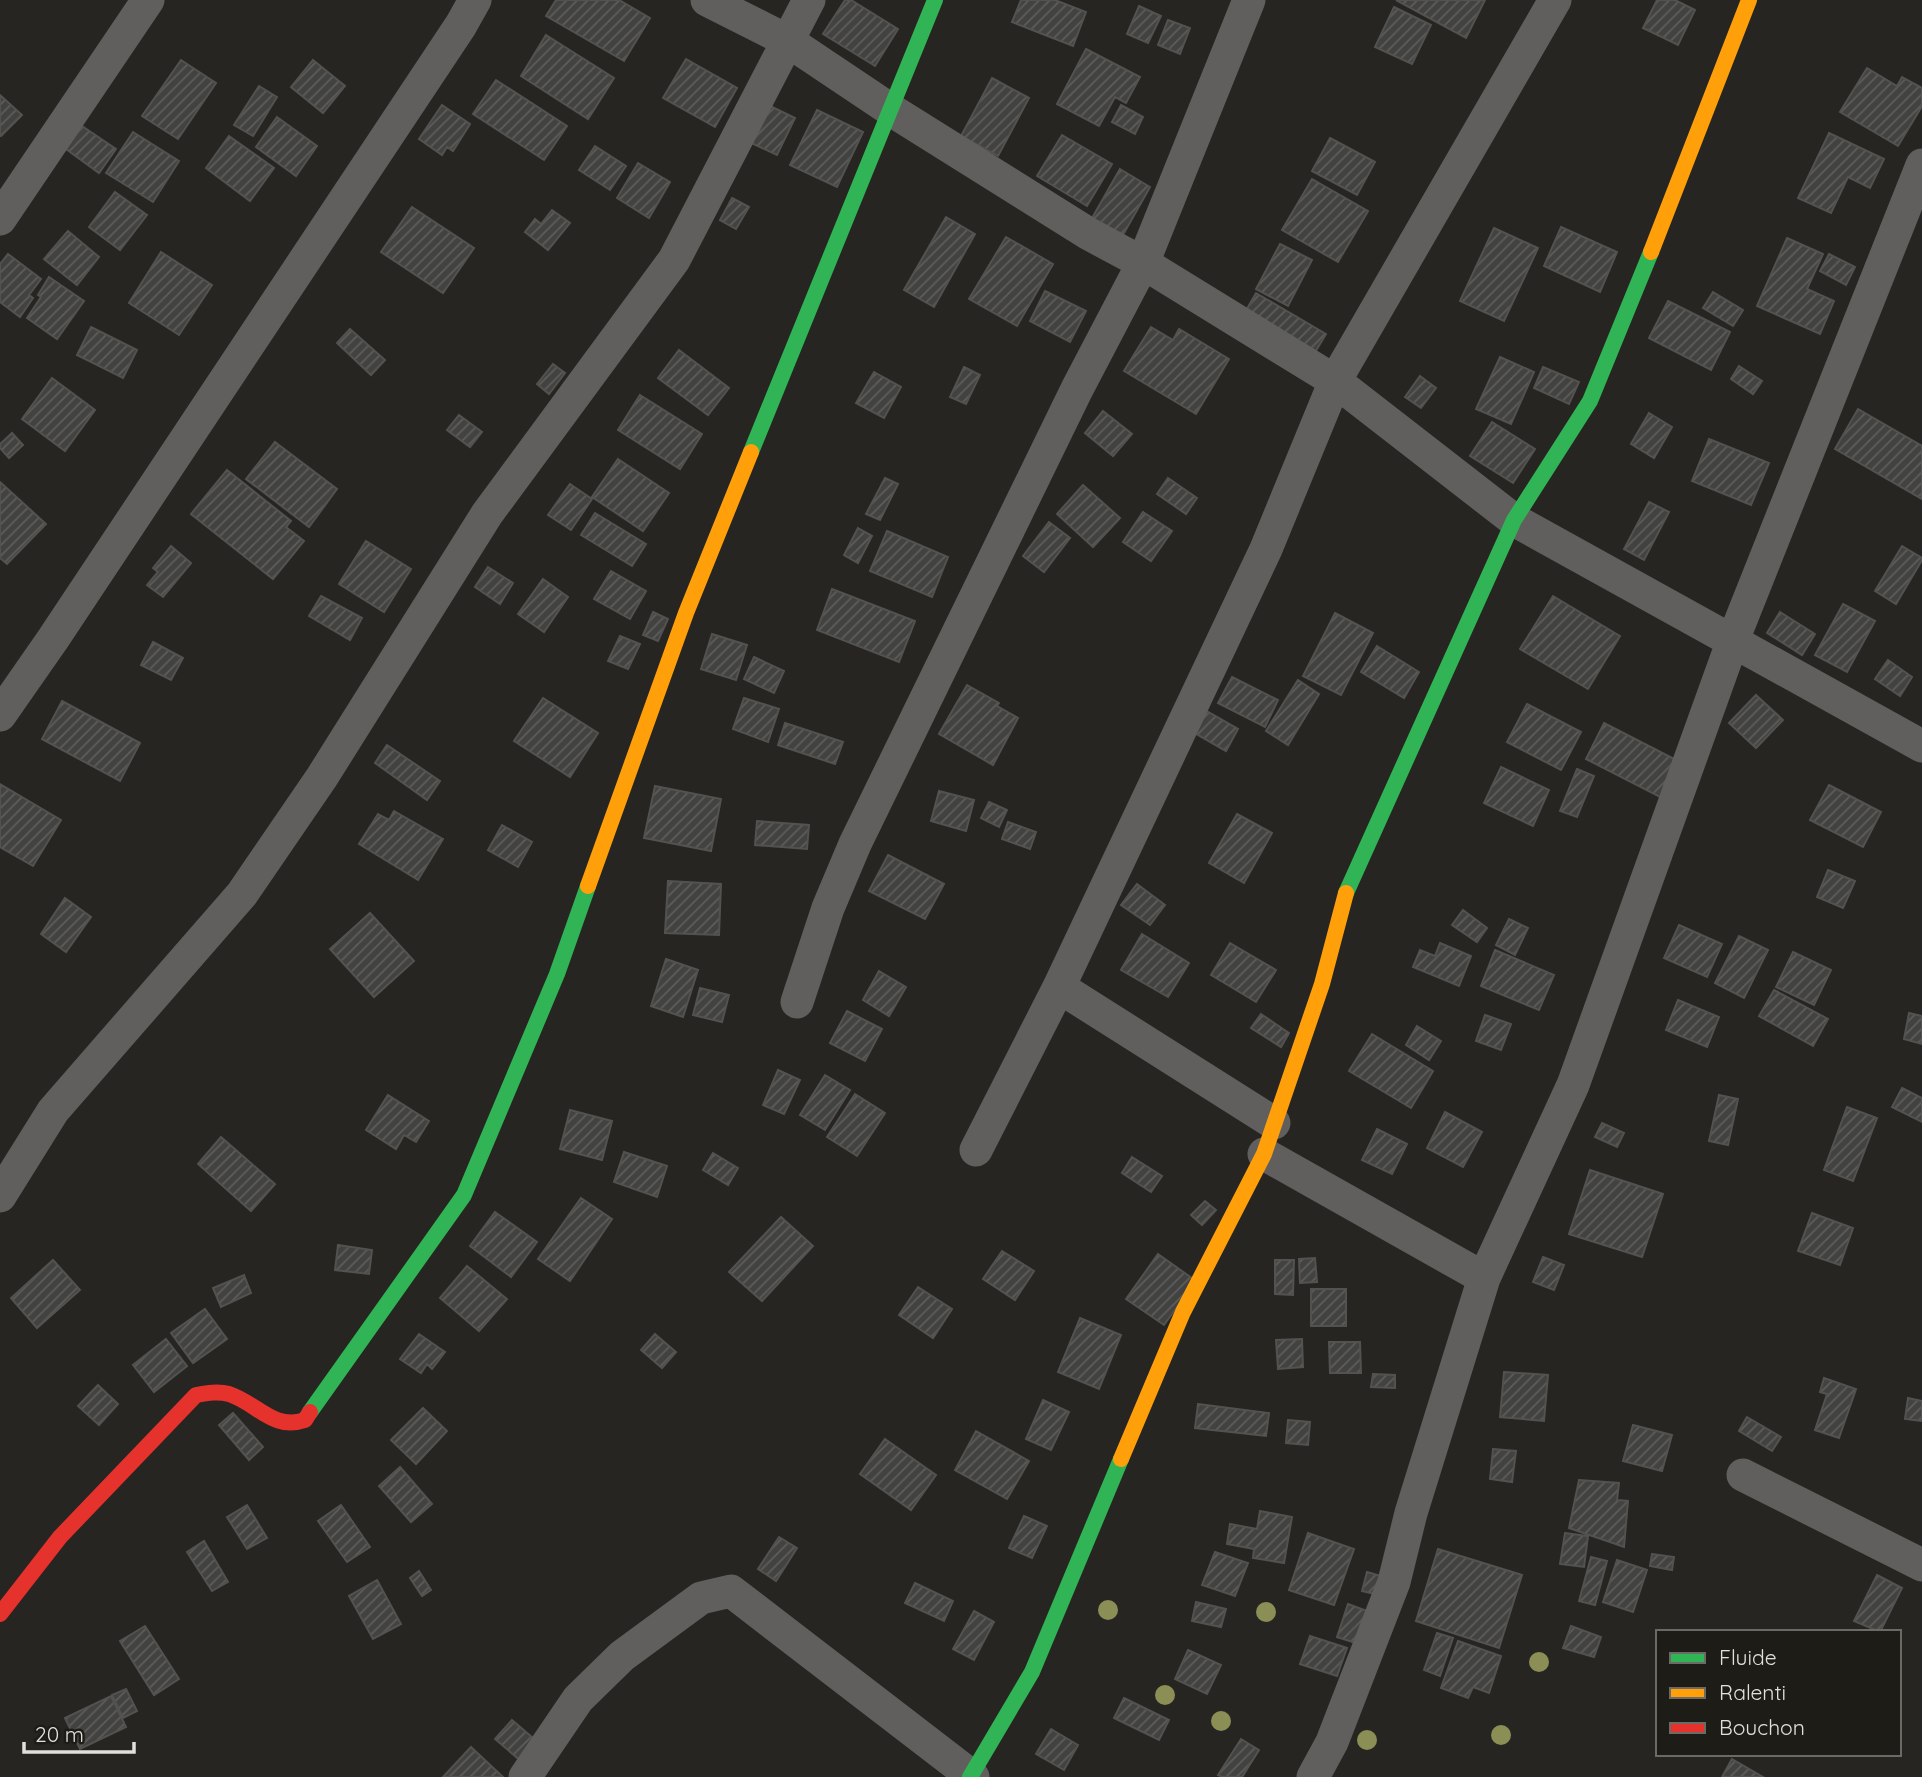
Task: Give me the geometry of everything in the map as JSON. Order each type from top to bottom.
[{"type":"street","points":[[0,219],[148,0]]},
{"type":"street","points":[[0,715],[61,628],[454,36],[475,0]]},
{"type":"street","points":[[707,0],[788,41],[891,110],[1335,381],[1514,520],[1922,746]]},
{"type":"street","points":[[0,1196],[54,1111],[242,894],[322,777],[487,514],[674,260],[809,0]]},
{"type":"street","points":[[0,1614],[60,1537],[196,1395],[215,1391],[234,1395],[283,1425],[295,1425],[305,1420],[464,1195],[557,974],[685,613],[935,0]]},
{"type":"street","points":[[797,1002],[828,908],[855,844],[1077,389],[1143,263],[1249,0]]},
{"type":"street","points":[[976,1150],[1059,987],[1266,549],[1335,381],[1555,0]]},
{"type":"street","points":[[525,1777],[578,1699],[622,1656],[701,1598],[731,1591],[971,1777],[1032,1672],[1183,1312],[1264,1154],[1322,984],[1349,883],[1514,520],[1590,401],[1670,206],[1749,0]]},
{"type":"street","points":[[1313,1777],[1332,1742],[1394,1582],[1411,1513],[1484,1278],[1573,1085],[1733,640],[1922,165]]},
{"type":"street","points":[[1059,987],[1274,1122]]},
{"type":"street","points":[[1264,1154],[1484,1278]]},
{"type":"street","points":[[1743,1475],[1922,1564]]},
{"type":"building","points":[[556,0],[619,0],[650,18],[624,61],[546,16]]},
{"type":"building","points":[[845,0],[851,0],[898,29],[875,66],[823,34]]},
{"type":"building","points":[[1021,0],[1055,0],[1086,12],[1073,46],[1012,22]]},
{"type":"building","points":[[1396,0],[1485,0],[1466,38]]},
{"type":"building","points":[[1657,0],[1675,0],[1695,10],[1678,45],[1643,28]]},
{"type":"building","points":[[1139,6],[1161,16],[1148,43],[1127,34]]},
{"type":"building","points":[[1394,7],[1431,25],[1412,64],[1375,47]]},
{"type":"building","points":[[1168,20],[1190,28],[1180,54],[1158,45]]},
{"type":"building","points":[[546,35],[614,78],[588,119],[521,76]]},
{"type":"building","points":[[1086,49],[1140,77],[1126,103],[1115,97],[1099,126],[1057,104]]},
{"type":"building","points":[[686,59],[737,88],[715,127],[663,98]]},
{"type":"building","points":[[181,60],[216,83],[178,139],[142,116]]},
{"type":"building","points":[[313,60],[345,86],[323,113],[291,87]]},
{"type":"building","points":[[1867,68],[1897,86],[1902,77],[1922,88],[1922,106],[1898,146],[1840,112]]},
{"type":"building","points":[[992,78],[1029,98],[998,156],[961,136]]},
{"type":"building","points":[[496,80],[567,126],[544,160],[473,114]]},
{"type":"building","points":[[259,86],[277,97],[253,136],[234,125]]},
{"type":"building","points":[[0,95],[22,115],[1,136],[0,136]]},
{"type":"building","points":[[766,104],[795,118],[777,155],[747,141]]},
{"type":"building","points":[[442,105],[470,124],[453,151],[447,147],[442,155],[419,139]]},
{"type":"building","points":[[1121,105],[1143,117],[1135,134],[1112,122]]},
{"type":"building","points":[[817,110],[863,132],[837,187],[790,165]]},
{"type":"building","points":[[277,117],[317,146],[296,176],[256,147]]},
{"type":"building","points":[[82,126],[116,149],[99,173],[66,149]]},
{"type":"building","points":[[133,132],[179,161],[153,202],[106,173]]},
{"type":"building","points":[[1829,133],[1884,159],[1870,188],[1848,177],[1831,213],[1798,198]]},
{"type":"building","points":[[1062,135],[1112,164],[1087,206],[1037,176]]},
{"type":"building","points":[[229,136],[274,168],[250,201],[206,168]]},
{"type":"building","points":[[1330,138],[1375,162],[1357,195],[1312,171]]},
{"type":"building","points":[[595,146],[626,166],[610,190],[579,170]]},
{"type":"building","points":[[638,163],[670,182],[649,218],[617,198]]},
{"type":"building","points":[[1120,169],[1150,187],[1123,235],[1092,218]]},
{"type":"building","points":[[1312,179],[1368,211],[1338,262],[1282,230]]},
{"type":"building","points":[[115,192],[147,215],[120,250],[89,227]]},
{"type":"building","points":[[732,198],[749,207],[736,229],[720,220]]},
{"type":"building","points":[[412,207],[474,248],[443,293],[381,252]]},
{"type":"building","points":[[552,210],[570,223],[548,250],[525,232],[535,219],[541,224]]},
{"type":"building","points":[[946,217],[975,234],[934,307],[904,290]]},
{"type":"building","points":[[1561,227],[1617,252],[1600,292],[1544,266]]},
{"type":"building","points":[[1494,228],[1538,248],[1504,321],[1460,301]]},
{"type":"building","points":[[68,231],[99,257],[77,285],[44,259]]},
{"type":"building","points":[[1006,237],[1053,264],[1017,326],[969,299]]},
{"type":"building","points":[[1787,238],[1823,254],[1807,289],[1834,301],[1820,334],[1757,306]]},
{"type":"building","points":[[1280,244],[1312,260],[1288,306],[1256,289]]},
{"type":"building","points":[[161,252],[212,285],[179,335],[129,303]]},
{"type":"building","points":[[8,254],[41,279],[29,295],[33,298],[20,317],[0,302],[0,264]]},
{"type":"building","points":[[1829,254],[1855,267],[1846,285],[1820,271]]},
{"type":"building","points":[[49,277],[84,301],[57,339],[27,318],[41,297],[38,295]]},
{"type":"building","points":[[1045,291],[1086,311],[1070,342],[1030,321]]},
{"type":"building","points":[[1713,292],[1743,310],[1733,326],[1703,308]]},
{"type":"building","points":[[1256,293],[1326,334],[1314,354],[1244,314]]},
{"type":"building","points":[[1668,301],[1730,332],[1711,370],[1649,338]]},
{"type":"building","points":[[91,327],[137,350],[123,378],[77,355]]},
{"type":"building","points":[[1151,327],[1173,340],[1179,329],[1229,359],[1196,414],[1124,371]]},
{"type":"building","points":[[350,329],[385,360],[371,375],[337,343]]},
{"type":"building","points":[[679,350],[729,388],[708,415],[658,378]]},
{"type":"building","points":[[1500,357],[1534,372],[1511,424],[1476,409]]},
{"type":"building","points":[[553,364],[565,373],[549,394],[537,384]]},
{"type":"building","points":[[1739,366],[1762,381],[1753,394],[1731,379]]},
{"type":"building","points":[[964,367],[980,375],[966,404],[950,397]]},
{"type":"building","points":[[1543,367],[1579,382],[1569,404],[1534,388]]},
{"type":"building","points":[[874,372],[901,387],[884,418],[856,403]]},
{"type":"building","points":[[1420,376],[1436,388],[1421,408],[1405,397]]},
{"type":"building","points":[[52,378],[95,410],[65,451],[22,419]]},
{"type":"building","points":[[640,395],[702,434],[680,469],[618,430]]},
{"type":"building","points":[[1858,409],[1922,446],[1922,499],[1835,449]]},
{"type":"building","points":[[1103,411],[1132,434],[1113,456],[1085,433]]},
{"type":"building","points":[[1649,413],[1672,427],[1654,458],[1631,444]]},
{"type":"building","points":[[459,415],[482,432],[470,447],[447,430]]},
{"type":"building","points":[[1492,422],[1535,449],[1513,483],[1470,456]]},
{"type":"building","points":[[12,433],[23,445],[9,458],[0,448],[0,444]]},
{"type":"building","points":[[1709,439],[1769,463],[1751,505],[1692,481]]},
{"type":"building","points":[[275,442],[337,489],[309,527],[246,479]]},
{"type":"building","points":[[618,459],[669,493],[643,531],[592,497]]},
{"type":"building","points":[[227,470],[291,521],[286,527],[304,541],[273,579],[191,514]]},
{"type":"building","points":[[885,478],[898,484],[880,520],[866,514]]},
{"type":"building","points":[[1168,478],[1197,498],[1186,514],[1157,494]]},
{"type":"building","points":[[0,482],[46,524],[7,564],[0,558]]},
{"type":"building","points":[[570,484],[592,499],[571,530],[548,515]]},
{"type":"building","points":[[1083,485],[1120,518],[1093,547],[1057,514]]},
{"type":"building","points":[[1649,502],[1669,512],[1644,560],[1624,549]]},
{"type":"building","points":[[1143,512],[1172,531],[1151,561],[1123,542]]},
{"type":"building","points":[[595,513],[646,544],[632,566],[581,535]]},
{"type":"building","points":[[1049,522],[1070,538],[1044,572],[1023,556]]},
{"type":"building","points":[[858,528],[872,536],[858,563],[844,555]]},
{"type":"building","points":[[887,531],[948,557],[932,597],[870,571]]},
{"type":"building","points":[[366,541],[411,569],[384,612],[339,584]]},
{"type":"building","points":[[171,546],[191,563],[163,597],[147,585],[158,572],[153,568]]},
{"type":"building","points":[[1902,546],[1922,560],[1896,604],[1875,591]]},
{"type":"building","points":[[488,567],[513,583],[500,604],[475,587]]},
{"type":"building","points":[[611,571],[646,591],[630,619],[594,599]]},
{"type":"building","points":[[543,579],[568,597],[544,632],[518,614]]},
{"type":"building","points":[[832,589],[915,621],[899,662],[817,630]]},
{"type":"building","points":[[321,596],[362,618],[350,640],[309,616]]},
{"type":"building","points":[[1553,596],[1620,636],[1588,689],[1520,649]]},
{"type":"building","points":[[1843,604],[1875,621],[1847,672],[1815,655]]},
{"type":"building","points":[[653,612],[668,619],[658,641],[643,635]]},
{"type":"building","points":[[1780,612],[1815,634],[1802,655],[1767,633]]},
{"type":"building","points":[[1335,613],[1373,633],[1341,695],[1303,676]]},
{"type":"building","points":[[712,634],[747,645],[736,680],[701,669]]},
{"type":"building","points":[[620,636],[640,644],[628,669],[608,661]]},
{"type":"building","points":[[153,642],[183,658],[171,680],[141,665]]},
{"type":"building","points":[[1377,646],[1419,672],[1404,698],[1361,672]]},
{"type":"building","points":[[754,657],[784,671],[774,693],[744,679]]},
{"type":"building","points":[[1888,660],[1912,677],[1900,696],[1875,679]]},
{"type":"building","points":[[1232,677],[1278,700],[1265,727],[1218,703]]},
{"type":"building","points":[[1298,680],[1319,694],[1288,745],[1266,731]]},
{"type":"building","points":[[967,685],[999,703],[997,706],[1018,718],[993,765],[939,734]]},
{"type":"building","points":[[1756,695],[1783,720],[1756,748],[1729,723]]},
{"type":"building","points":[[543,698],[598,733],[570,777],[514,741]]},
{"type":"building","points":[[744,698],[779,709],[768,742],[733,729]]},
{"type":"building","points":[[62,701],[140,743],[120,781],[42,739]]},
{"type":"building","points":[[1527,704],[1581,732],[1561,770],[1507,742]]},
{"type":"building","points":[[1205,710],[1238,729],[1226,751],[1193,732]]},
{"type":"building","points":[[785,723],[843,742],[835,764],[778,745]]},
{"type":"building","points":[[1604,723],[1680,762],[1662,798],[1586,759]]},
{"type":"building","points":[[387,745],[440,781],[427,800],[375,763]]},
{"type":"building","points":[[1501,767],[1549,790],[1533,826],[1484,803]]},
{"type":"building","points":[[1577,769],[1594,776],[1577,817],[1560,811]]},
{"type":"building","points":[[0,784],[61,820],[33,866],[0,847]]},
{"type":"building","points":[[1829,785],[1881,812],[1863,847],[1810,820]]},
{"type":"building","points":[[655,786],[721,799],[711,851],[644,838]]},
{"type":"building","points":[[939,791],[974,800],[966,831],[931,821]]},
{"type":"building","points":[[989,802],[1007,810],[999,827],[981,818]]},
{"type":"building","points":[[394,811],[443,839],[418,880],[359,844],[378,814],[389,820]]},
{"type":"building","points":[[1237,814],[1272,833],[1244,883],[1209,863]]},
{"type":"building","points":[[757,821],[809,825],[807,849],[755,845]]},
{"type":"building","points":[[1008,822],[1036,832],[1030,849],[1002,839]]},
{"type":"building","points":[[502,825],[532,842],[518,867],[488,850]]},
{"type":"building","points":[[888,855],[944,884],[925,919],[869,891]]},
{"type":"building","points":[[1828,870],[1855,881],[1843,908],[1817,897]]},
{"type":"building","points":[[668,881],[721,884],[719,935],[665,933]]},
{"type":"building","points":[[1137,884],[1165,905],[1150,925],[1121,905]]},
{"type":"building","points":[[65,898],[91,917],[66,952],[41,934]]},
{"type":"building","points":[[1463,910],[1487,928],[1477,942],[1452,925]]},
{"type":"building","points":[[370,913],[414,961],[374,997],[330,949]]},
{"type":"building","points":[[1509,919],[1528,928],[1515,955],[1496,945]]},
{"type":"building","points":[[1679,925],[1722,944],[1707,977],[1664,958]]},
{"type":"building","points":[[1142,934],[1189,963],[1168,997],[1121,970]]},
{"type":"building","points":[[1739,936],[1768,950],[1744,998],[1715,983]]},
{"type":"building","points":[[1230,943],[1276,970],[1256,1002],[1211,975]]},
{"type":"building","points":[[1440,943],[1471,956],[1459,986],[1413,967],[1420,950],[1435,956]]},
{"type":"building","points":[[1495,950],[1554,975],[1539,1010],[1481,986]]},
{"type":"building","points":[[1793,952],[1831,970],[1814,1005],[1776,987]]},
{"type":"building","points":[[666,959],[698,970],[683,1017],[651,1006]]},
{"type":"building","points":[[879,971],[906,987],[889,1016],[863,1000]]},
{"type":"building","points":[[700,988],[729,995],[722,1022],[693,1015]]},
{"type":"building","points":[[1774,990],[1828,1019],[1813,1046],[1759,1016]]},
{"type":"building","points":[[1678,1000],[1719,1017],[1707,1047],[1666,1030]]},
{"type":"building","points":[[847,1011],[882,1029],[865,1061],[830,1043]]},
{"type":"building","points":[[1909,1013],[1922,1016],[1922,1044],[1904,1039]]},
{"type":"building","points":[[1261,1014],[1289,1033],[1281,1047],[1251,1028]]},
{"type":"building","points":[[1485,1015],[1511,1024],[1501,1050],[1476,1041]]},
{"type":"building","points":[[1417,1026],[1441,1041],[1429,1060],[1406,1045]]},
{"type":"building","points":[[1372,1034],[1433,1071],[1411,1108],[1349,1071]]},
{"type":"building","points":[[778,1070],[800,1080],[784,1114],[763,1105]]},
{"type":"building","points":[[825,1075],[850,1090],[825,1130],[800,1115]]},
{"type":"building","points":[[1902,1088],[1922,1098],[1922,1122],[1892,1107]]},
{"type":"building","points":[[855,1094],[885,1113],[857,1156],[827,1137]]},
{"type":"building","points":[[388,1095],[429,1121],[416,1142],[404,1135],[396,1149],[366,1130]]},
{"type":"building","points":[[1719,1095],[1738,1099],[1728,1145],[1709,1141]]},
{"type":"building","points":[[1847,1107],[1877,1118],[1853,1181],[1824,1170]]},
{"type":"building","points":[[570,1110],[612,1121],[602,1160],[560,1149]]},
{"type":"building","points":[[1445,1112],[1482,1132],[1463,1167],[1427,1148]]},
{"type":"building","points":[[1602,1123],[1624,1133],[1617,1147],[1595,1137]]},
{"type":"building","points":[[1377,1129],[1407,1144],[1392,1174],[1362,1160]]},
{"type":"building","points":[[221,1137],[275,1184],[251,1211],[198,1164]]},
{"type":"building","points":[[624,1152],[667,1166],[657,1197],[614,1182]]},
{"type":"building","points":[[713,1153],[738,1168],[728,1185],[703,1170]]},
{"type":"building","points":[[1132,1157],[1162,1176],[1151,1192],[1122,1173]]},
{"type":"building","points":[[1590,1170],[1663,1194],[1642,1257],[1569,1234]]},
{"type":"building","points":[[581,1198],[612,1219],[570,1281],[538,1259]]},
{"type":"building","points":[[1205,1201],[1216,1210],[1202,1225],[1191,1215]]},
{"type":"building","points":[[495,1212],[537,1242],[511,1277],[470,1246]]},
{"type":"building","points":[[1812,1213],[1853,1228],[1840,1265],[1798,1251]]},
{"type":"building","points":[[781,1217],[813,1246],[762,1301],[729,1272]]},
{"type":"building","points":[[338,1245],[372,1250],[369,1274],[335,1270]]},
{"type":"building","points":[[1002,1251],[1034,1271],[1015,1300],[983,1279]]},
{"type":"building","points":[[1158,1254],[1196,1281],[1164,1325],[1126,1299]]},
{"type":"building","points":[[1543,1257],[1564,1265],[1554,1290],[1533,1282]]},
{"type":"building","points":[[1315,1258],[1317,1282],[1300,1283],[1299,1259]]},
{"type":"building","points":[[53,1260],[80,1290],[37,1328],[11,1298]]},
{"type":"building","points":[[1275,1260],[1294,1260],[1293,1295],[1275,1294]]},
{"type":"building","points":[[467,1266],[507,1299],[479,1331],[440,1298]]},
{"type":"building","points":[[244,1275],[251,1293],[221,1307],[213,1288]]},
{"type":"building","points":[[918,1287],[952,1309],[933,1338],[899,1315]]},
{"type":"building","points":[[1311,1289],[1346,1289],[1346,1326],[1311,1326]]},
{"type":"building","points":[[205,1309],[227,1339],[193,1363],[171,1333]]},
{"type":"building","points":[[1080,1318],[1121,1335],[1099,1389],[1058,1372]]},
{"type":"building","points":[[419,1334],[445,1352],[432,1369],[427,1364],[421,1373],[400,1359]]},
{"type":"building","points":[[655,1334],[676,1352],[662,1368],[641,1350]]},
{"type":"building","points":[[166,1339],[187,1366],[154,1392],[133,1365]]},
{"type":"building","points":[[1302,1339],[1303,1367],[1278,1369],[1276,1340]]},
{"type":"building","points":[[1329,1342],[1360,1342],[1361,1373],[1330,1373]]},
{"type":"building","points":[[1504,1372],[1548,1375],[1544,1421],[1500,1417]]},
{"type":"building","points":[[1373,1374],[1395,1375],[1395,1388],[1371,1387]]},
{"type":"building","points":[[1824,1378],[1856,1389],[1839,1438],[1815,1430],[1827,1394],[1820,1392]]},
{"type":"building","points":[[98,1385],[118,1404],[99,1425],[78,1406]]},
{"type":"building","points":[[1908,1398],[1922,1401],[1922,1421],[1905,1419]]},
{"type":"building","points":[[1043,1400],[1069,1412],[1051,1450],[1026,1439]]},
{"type":"building","points":[[1198,1404],[1269,1413],[1266,1436],[1195,1428]]},
{"type":"building","points":[[423,1408],[447,1431],[416,1464],[391,1440]]},
{"type":"building","points":[[233,1413],[263,1447],[249,1460],[219,1425]]},
{"type":"building","points":[[1747,1417],[1781,1437],[1772,1451],[1739,1431]]},
{"type":"building","points":[[1288,1420],[1310,1422],[1308,1445],[1286,1443]]},
{"type":"building","points":[[1633,1425],[1672,1435],[1662,1471],[1623,1461]]},
{"type":"building","points":[[976,1431],[1029,1461],[1007,1499],[955,1470]]},
{"type":"building","points":[[885,1439],[936,1475],[911,1510],[860,1474]]},
{"type":"building","points":[[1493,1449],[1516,1451],[1512,1482],[1490,1479]]},
{"type":"building","points":[[400,1467],[432,1504],[411,1522],[379,1486]]},
{"type":"building","points":[[1579,1480],[1619,1483],[1617,1500],[1628,1501],[1624,1547],[1569,1528]]},
{"type":"building","points":[[247,1505],[267,1538],[247,1549],[227,1517]]},
{"type":"building","points":[[341,1505],[370,1547],[347,1562],[318,1521]]},
{"type":"building","points":[[1260,1511],[1292,1517],[1284,1563],[1253,1558],[1254,1549],[1227,1544],[1230,1524],[1257,1529]]},
{"type":"building","points":[[1024,1516],[1047,1526],[1032,1558],[1009,1548]]},
{"type":"building","points":[[1308,1533],[1354,1549],[1334,1605],[1289,1590]]},
{"type":"building","points":[[1565,1533],[1588,1536],[1584,1567],[1560,1564]]},
{"type":"building","points":[[779,1537],[797,1548],[776,1581],[758,1569]]},
{"type":"building","points":[[204,1541],[228,1582],[212,1591],[187,1552]]},
{"type":"building","points":[[1438,1549],[1522,1575],[1499,1648],[1416,1621]]},
{"type":"building","points":[[1215,1552],[1248,1563],[1235,1596],[1202,1585]]},
{"type":"building","points":[[1652,1554],[1674,1557],[1672,1570],[1650,1566]]},
{"type":"building","points":[[1591,1557],[1607,1561],[1595,1605],[1579,1601]]},
{"type":"building","points":[[1617,1560],[1647,1570],[1633,1612],[1603,1602]]},
{"type":"building","points":[[419,1571],[431,1590],[422,1596],[410,1578]]},
{"type":"building","points":[[1367,1572],[1384,1577],[1379,1595],[1362,1591]]},
{"type":"building","points":[[1877,1575],[1902,1588],[1881,1630],[1854,1621]]},
{"type":"building","points":[[377,1580],[401,1624],[373,1639],[349,1596]]},
{"type":"building","points":[[915,1583],[953,1601],[944,1621],[905,1603]]},
{"type":"building","points":[[1196,1602],[1226,1609],[1221,1627],[1192,1621]]},
{"type":"building","points":[[1348,1604],[1370,1612],[1359,1644],[1337,1637]]},
{"type":"building","points":[[974,1611],[994,1622],[974,1660],[953,1649]]},
{"type":"building","points":[[145,1626],[179,1679],[154,1695],[120,1641]]},
{"type":"building","points":[[1571,1626],[1601,1637],[1594,1657],[1563,1648]]},
{"type":"building","points":[[1437,1633],[1453,1638],[1440,1676],[1424,1670]]},
{"type":"building","points":[[1310,1636],[1347,1648],[1337,1676],[1300,1664]]},
{"type":"building","points":[[1458,1641],[1501,1656],[1489,1693],[1473,1687],[1468,1698],[1441,1688]]},
{"type":"building","points":[[1188,1650],[1221,1665],[1207,1694],[1175,1679]]},
{"type":"building","points":[[126,1689],[137,1711],[123,1718],[112,1695]]},
{"type":"building","points":[[111,1696],[126,1727],[80,1749],[65,1718]]},
{"type":"building","points":[[1124,1698],[1169,1720],[1159,1740],[1114,1718]]},
{"type":"building","points":[[512,1720],[539,1743],[522,1762],[495,1739]]},
{"type":"building","points":[[1051,1729],[1078,1745],[1064,1770],[1036,1754]]},
{"type":"building","points":[[1241,1739],[1259,1750],[1242,1777],[1218,1775]]},
{"type":"building","points":[[471,1747],[503,1777],[443,1777]]},
{"type":"building","points":[[1732,1759],[1763,1777],[1722,1777]]},
{"type":"traffic: fast","points":[[751,452],[935,0]]},
{"type":"traffic: fast","points":[[1346,893],[1514,520],[1590,401],[1651,252]]},
{"type":"traffic: fast","points":[[310,1412],[464,1195],[557,974],[588,886]]},
{"type":"traffic: fast","points":[[970,1777],[1032,1672],[1121,1459]]},
{"type":"traffic: slow","points":[[1651,252],[1749,0]]},
{"type":"traffic: slow","points":[[588,886],[686,613],[751,452]]},
{"type":"traffic: slow","points":[[1121,1459],[1183,1312],[1264,1154],[1322,984],[1346,893]]},
{"type":"traffic: jam","points":[[0,1614],[60,1537],[196,1395],[217,1392],[229,1394],[284,1422],[305,1420],[310,1412]]}]
